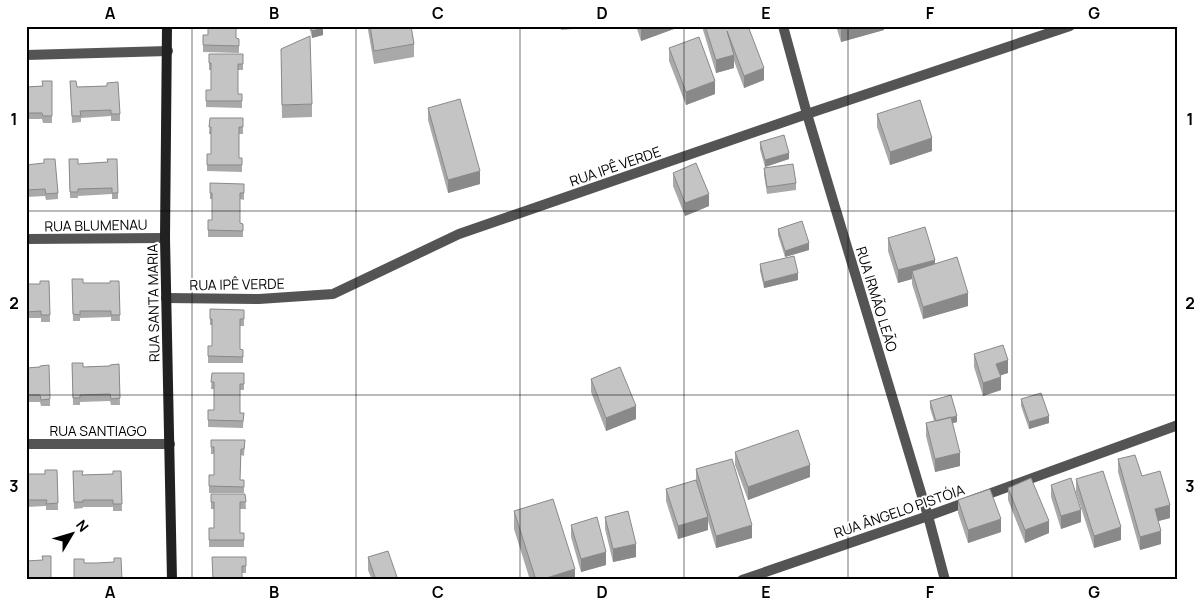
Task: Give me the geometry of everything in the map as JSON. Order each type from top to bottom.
[{"type":"street","name":"RUA SANTA MARIA","points":[[167,26],[165,238],[172,580]]},
{"type":"street","name":"RUA IRMÃO LEÃO","points":[[784,26],[807,114],[928,516],[945,580]]},
{"type":"street","name":"RUA IPÊ VERDE","points":[[166,298],[259,299],[333,294],[459,234],[1070,26]]},
{"type":"street","points":[[26,55],[168,51]]},
{"type":"street","name":"RUA BLUMENAU","points":[[26,239],[165,238]]},
{"type":"street","name":"RUA ÂNGELO PISTÓIA","points":[[742,580],[928,516],[1178,425]]},
{"type":"street","name":"RUA SANTIAGO","points":[[26,444],[170,444]]},
{"type":"building","points":[[208,26],[236,26],[236,38],[239,39],[239,46],[203,45],[203,35],[208,35]]},
{"type":"building","points":[[311,26],[323,26],[323,28],[312,31]]},
{"type":"building","points":[[370,26],[411,26],[414,44],[374,51]]},
{"type":"building","points":[[705,26],[748,26],[764,68],[744,76],[727,31],[734,55],[716,60]]},
{"type":"building","points":[[840,26],[851,26],[841,29]]},
{"type":"building","points":[[310,36],[312,104],[282,105],[281,49]]},
{"type":"building","points":[[699,37],[715,81],[686,92],[669,48]]},
{"type":"building","points":[[209,54],[243,54],[243,64],[238,64],[238,94],[242,94],[242,101],[206,101],[206,90],[211,90]]},
{"type":"building","points":[[42,81],[52,81],[52,116],[43,116],[42,113],[26,113],[26,87],[43,86]]},
{"type":"building","points":[[70,81],[76,81],[77,87],[107,86],[107,83],[118,82],[120,114],[111,114],[111,110],[80,111],[81,116],[72,116]]},
{"type":"building","points":[[460,99],[480,171],[448,180],[428,108]]},
{"type":"building","points":[[920,100],[932,138],[890,152],[877,114]]},
{"type":"building","points":[[210,118],[243,118],[243,127],[239,127],[239,158],[242,158],[242,165],[207,165],[207,154],[211,154]]},
{"type":"building","points":[[784,135],[789,153],[765,160],[760,142]]},
{"type":"building","points":[[44,159],[55,159],[58,193],[46,194],[45,189],[26,190],[26,165],[44,163]]},
{"type":"building","points":[[69,159],[78,159],[78,164],[108,162],[107,159],[117,159],[118,193],[112,193],[112,188],[78,189],[78,192],[70,192]]},
{"type":"building","points":[[696,163],[709,194],[685,203],[673,173]]},
{"type":"building","points":[[793,164],[796,183],[767,187],[764,168]]},
{"type":"building","points":[[210,183],[244,184],[244,193],[240,193],[240,223],[243,224],[243,231],[208,230],[208,220],[212,220]]},
{"type":"building","points":[[802,221],[809,243],[785,251],[778,229]]},
{"type":"building","points":[[925,227],[935,260],[898,270],[888,238]]},
{"type":"building","points":[[794,256],[798,273],[764,282],[760,264]]},
{"type":"building","points":[[957,257],[968,293],[923,307],[912,271]]},
{"type":"building","points":[[72,279],[83,279],[83,283],[119,281],[120,315],[111,315],[111,311],[80,311],[80,315],[73,314]]},
{"type":"building","points":[[40,281],[49,281],[50,315],[41,315],[41,311],[26,312],[26,284],[40,284]]},
{"type":"building","points":[[210,309],[244,310],[244,319],[240,319],[240,349],[243,350],[243,357],[208,356],[208,346],[212,346]]},
{"type":"building","points":[[1003,345],[1008,360],[996,364],[1001,377],[983,383],[974,354]]},
{"type":"building","points":[[72,363],[83,363],[83,367],[119,364],[120,398],[111,399],[110,394],[80,395],[80,398],[73,398]]},
{"type":"building","points":[[49,365],[50,399],[41,400],[40,395],[26,395],[26,368]]},
{"type":"building","points":[[620,367],[636,406],[606,418],[591,379]]},
{"type":"building","points":[[212,373],[244,373],[244,384],[240,384],[240,413],[244,413],[243,421],[208,420],[208,410],[214,410],[214,382],[211,382]]},
{"type":"building","points":[[1041,393],[1049,416],[1029,422],[1021,399]]},
{"type":"building","points":[[951,395],[957,416],[936,421],[930,401]]},
{"type":"building","points":[[951,417],[960,453],[935,459],[926,423]]},
{"type":"building","points":[[798,430],[810,465],[748,487],[735,452]]},
{"type":"building","points":[[211,440],[245,440],[244,449],[241,449],[240,480],[244,480],[244,487],[209,486],[209,475],[214,475],[214,447],[211,447]]},
{"type":"building","points":[[1135,455],[1142,476],[1160,471],[1170,505],[1155,509],[1161,531],[1140,537],[1118,459]]},
{"type":"building","points":[[732,459],[752,525],[716,536],[696,469]]},
{"type":"building","points":[[45,470],[57,470],[58,503],[46,504],[47,500],[26,500],[26,474],[45,474]]},
{"type":"building","points":[[73,471],[83,471],[82,475],[113,474],[113,471],[121,471],[122,504],[113,504],[113,500],[83,500],[83,502],[74,502]]},
{"type":"building","points":[[1103,471],[1121,527],[1094,536],[1076,479]]},
{"type":"building","points":[[1031,478],[1049,521],[1025,530],[1008,488]]},
{"type":"building","points":[[1071,478],[1081,510],[1061,516],[1051,485]]},
{"type":"building","points":[[696,480],[708,517],[678,526],[666,489]]},
{"type":"building","points":[[990,489],[1001,519],[968,530],[958,500]]},
{"type":"building","points":[[211,494],[245,494],[246,502],[240,502],[240,533],[244,533],[244,540],[209,540],[209,528],[214,528],[214,502],[211,502]]},
{"type":"building","points":[[553,499],[575,569],[536,580],[514,511]]},
{"type":"building","points":[[628,511],[636,544],[613,549],[605,517]]},
{"type":"building","points":[[597,517],[606,552],[581,559],[571,525]]},
{"type":"building","points":[[388,551],[398,580],[376,580],[368,557]]},
{"type":"building","points":[[42,556],[51,556],[51,580],[26,580],[26,561],[43,560]]},
{"type":"building","points":[[212,557],[246,557],[246,566],[242,566],[242,580],[213,580]]},
{"type":"building","points":[[114,558],[121,558],[122,580],[74,580],[74,559],[84,559],[84,563],[97,563],[114,562]]}]
